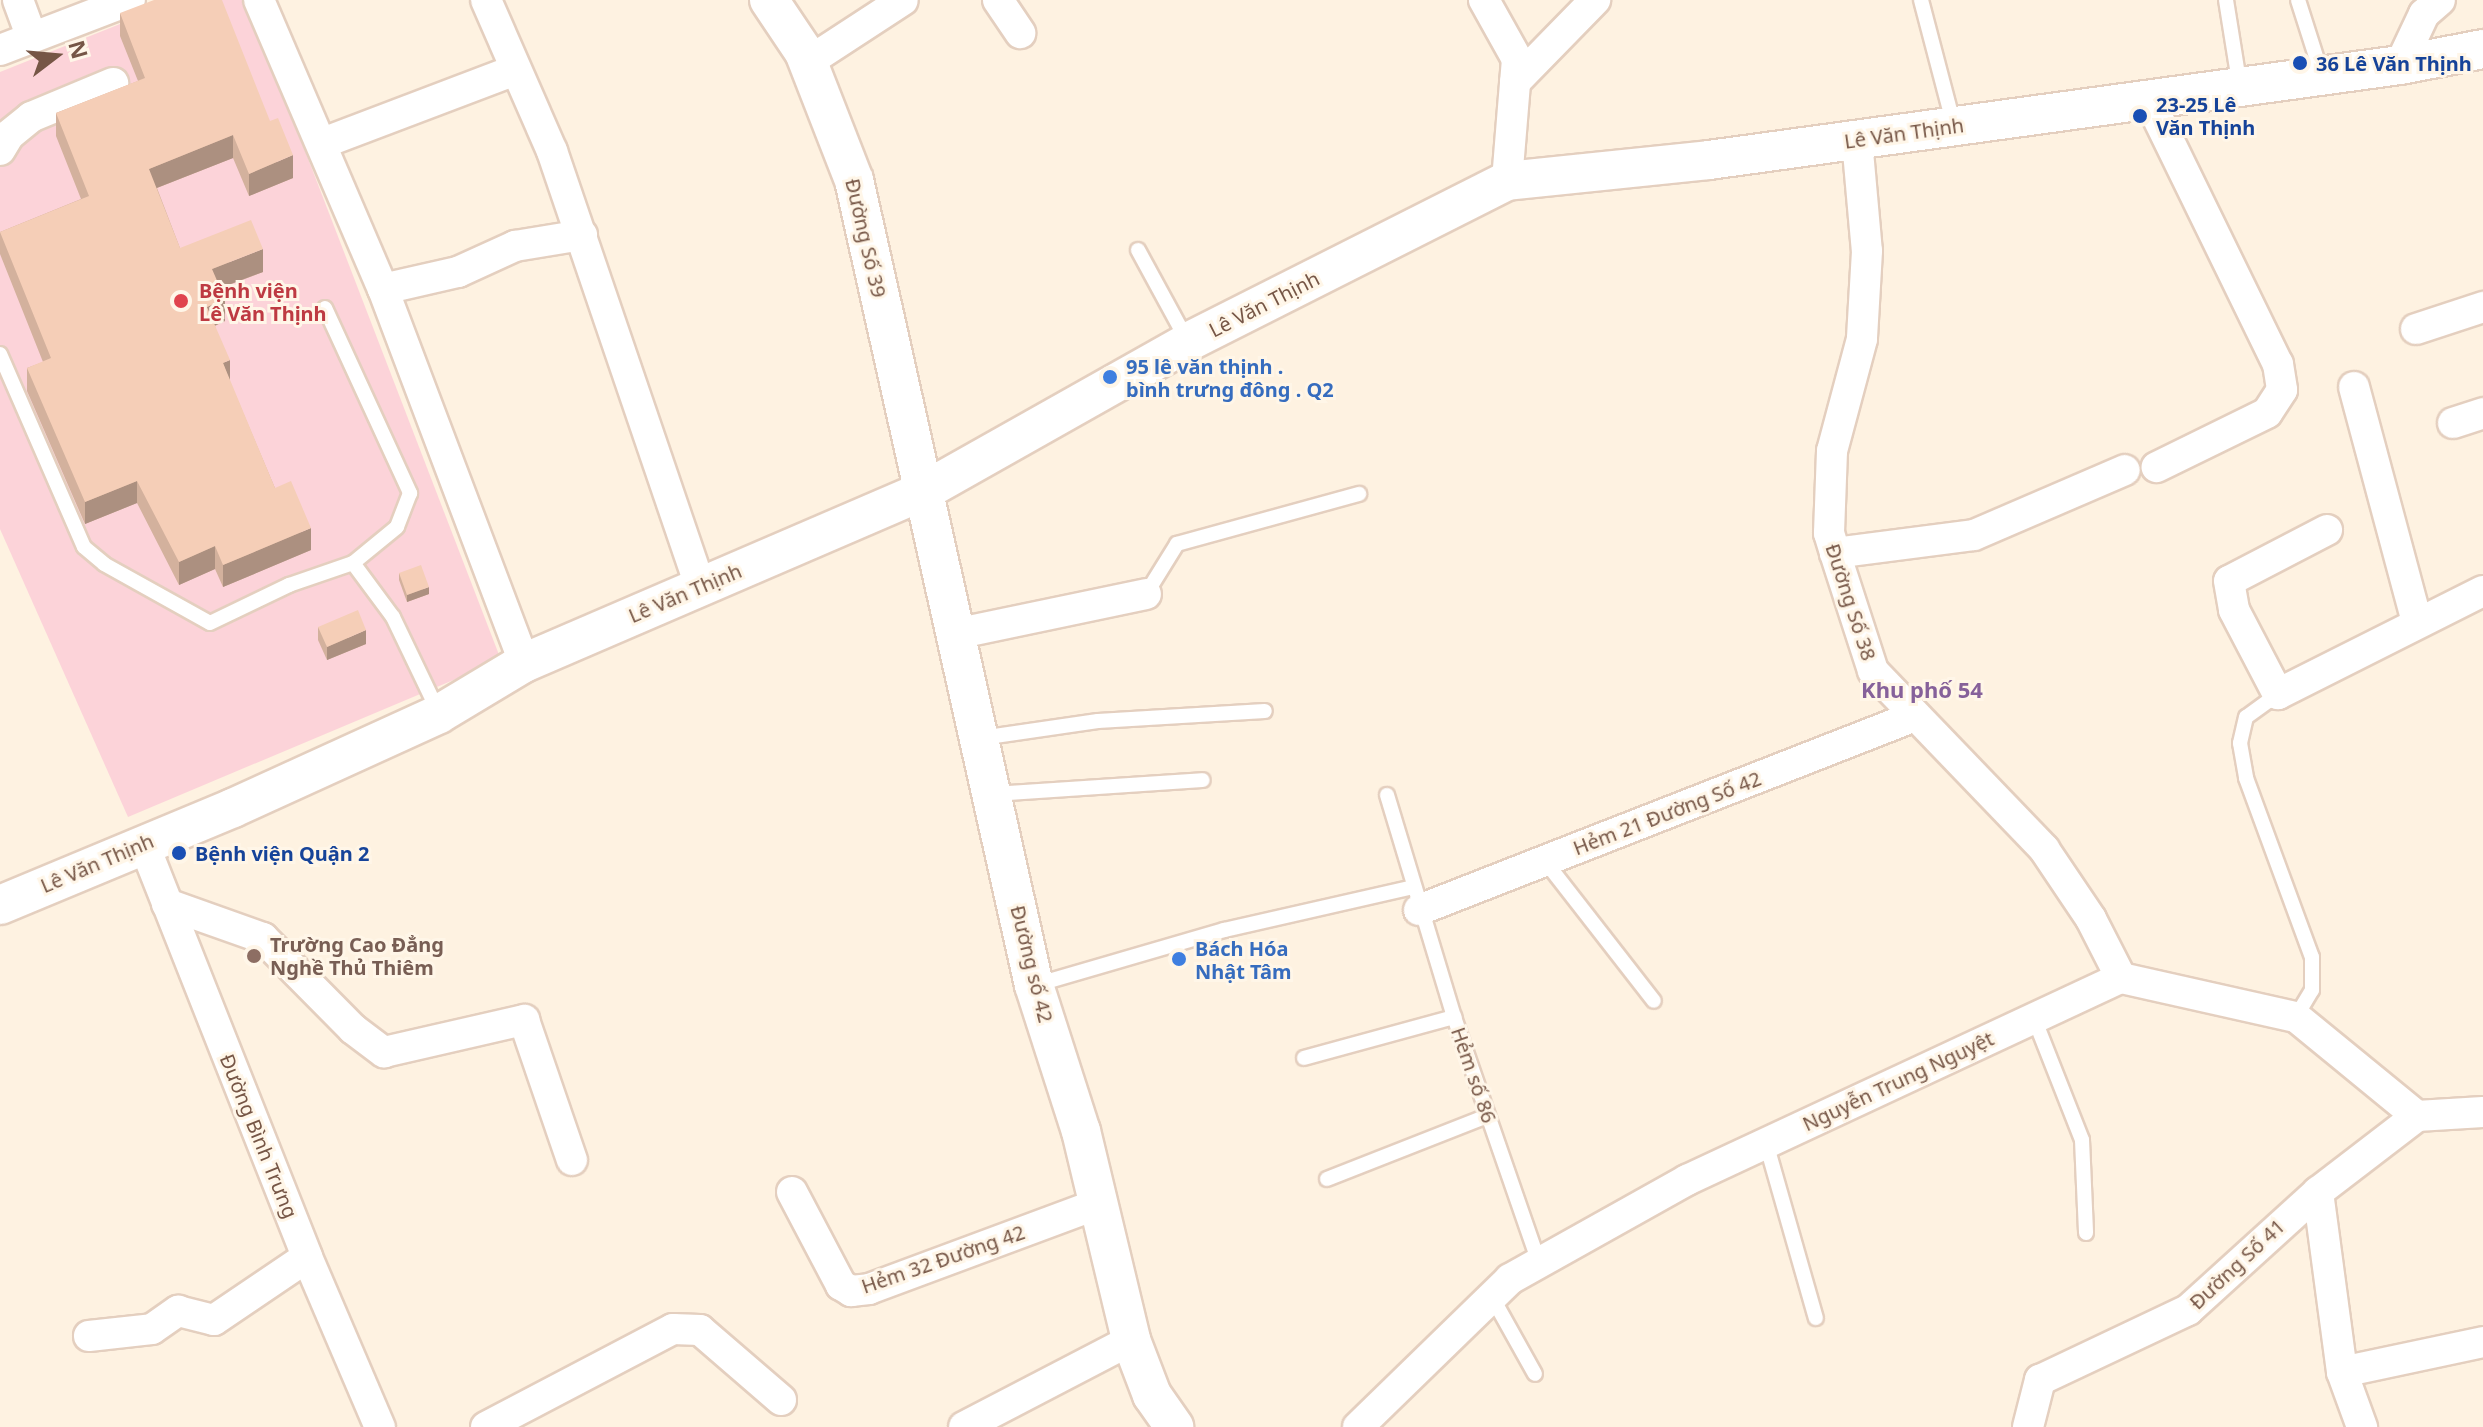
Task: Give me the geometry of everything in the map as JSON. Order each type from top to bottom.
[{"type":"street","points":[[18,0],[32,38]]},
{"type":"street","points":[[0,50],[130,0]]},
{"type":"street","points":[[259,0],[323,143],[383,289],[524,663]]},
{"type":"street","points":[[486,0],[582,235],[700,586]]},
{"type":"street","name":"Đường Số 39","points":[[769,0],[808,62],[854,180],[924,491]]},
{"type":"street","points":[[808,62],[903,0]]},
{"type":"street","points":[[998,0],[1020,33]]},
{"type":"street","points":[[1484,0],[1517,59],[1507,181]]},
{"type":"street","points":[[1515,82],[1595,0]]},
{"type":"street","points":[[2400,65],[2424,14],[2440,0]]},
{"type":"street","name":"Lê Văn Thịnh","points":[[0,905],[143,842],[233,808],[439,714],[524,663],[924,491],[1188,342],[1507,181],[1857,140],[2400,65],[2483,49]]},
{"type":"street","points":[[323,143],[515,70]]},
{"type":"street","points":[[0,150],[9,135],[31,117],[113,83]]},
{"type":"street","points":[[2149,100],[2278,364],[2282,390],[2267,413],[2157,467]]},
{"type":"street","name":"Đường Số 38","points":[[1857,140],[1867,251],[1862,339],[1832,451],[1829,533],[1835,553],[1873,671],[2044,849],[2091,919],[2121,978]]},
{"type":"street","points":[[383,289],[458,272],[515,246],[582,235]]},
{"type":"street","points":[[2416,329],[2483,307]]},
{"type":"street","points":[[2354,387],[2417,622]]},
{"type":"street","points":[[2453,423],[2483,413]]},
{"type":"street","points":[[1835,553],[1974,535],[2125,470]]},
{"type":"street","name":"Đường số 42","points":[[924,491],[1034,985],[1081,1131],[1131,1340],[1152,1395],[1174,1427]]},
{"type":"street","points":[[2327,530],[2229,581],[2234,610],[2278,694],[2483,591]]},
{"type":"street","points":[[955,634],[1146,594]]},
{"type":"street","name":"Hẻm 21 Đường Số 42","points":[[1416,898],[1545,861],[1915,716]]},
{"type":"street","name":"Đường Bình Trưng","points":[[143,842],[307,1257],[380,1427]]},
{"type":"street","points":[[167,904],[263,938],[353,1029],[384,1052],[524,1020],[572,1160]]},
{"type":"street","points":[[2121,978],[2296,1017],[2417,1116],[2483,1112]]},
{"type":"street","name":"Nguyễn Trung Nguyệt","points":[[1358,1427],[1492,1297],[1539,1263],[1687,1180],[2121,978]]},
{"type":"street","name":"Đường Số 41","points":[[2028,1427],[2040,1380],[2188,1310],[2318,1192],[2417,1116]]},
{"type":"street","name":"Hẻm 32 Đường 42","points":[[792,1192],[841,1285],[851,1291],[869,1289],[1098,1204]]},
{"type":"street","points":[[2318,1192],[2342,1372],[2362,1427]]},
{"type":"street","points":[[89,1336],[152,1329],[178,1311],[214,1320],[307,1257]]},
{"type":"street","points":[[486,1427],[673,1329],[700,1330],[781,1400]]},
{"type":"street","points":[[964,1427],[1131,1340]]},
{"type":"street","points":[[2342,1372],[2483,1342]]},
{"type":"lane","points":[[1921,0],[1954,126]]},
{"type":"lane","points":[[2226,0],[2240,87]]},
{"type":"lane","points":[[2298,0],[2322,76]]},
{"type":"lane","points":[[1138,250],[1188,342]]},
{"type":"lane","points":[[0,354],[84,547],[104,564],[210,623],[289,585],[353,563],[397,527],[410,493],[325,308]]},
{"type":"lane","points":[[1146,594],[1177,544],[1359,494]]},
{"type":"lane","points":[[353,563],[393,617],[439,714]]},
{"type":"lane","points":[[2278,694],[2246,717],[2240,743],[2246,778],[2312,957],[2312,990],[2296,1017]]},
{"type":"lane","points":[[981,738],[1098,721],[1265,711]]},
{"type":"lane","points":[[993,794],[1203,780]]},
{"type":"lane","name":"Hẻm số 86","points":[[1387,795],[1454,1017],[1539,1263]]},
{"type":"lane","points":[[1545,861],[1654,1001]]},
{"type":"lane","name":"Hẻm 21 Đường Số 42","points":[[1034,985],[1224,930],[1416,898]]},
{"type":"lane","points":[[1304,1058],[1454,1017]]},
{"type":"lane","points":[[2034,1018],[2082,1140],[2086,1233]]},
{"type":"lane","points":[[1327,1179],[1487,1116]]},
{"type":"lane","points":[[1766,1143],[1816,1318]]},
{"type":"lane","points":[[1492,1297],[1535,1374]]},
{"type":"shaded area","name":"Bệnh viện Lê Văn Thịnh","points":[[180,0],[247,0],[501,660],[128,817],[0,529],[0,72]]},
{"type":"building","points":[[154,0],[222,0],[270,121],[278,118],[293,155],[249,174],[233,135],[149,169],[180,248],[251,220],[263,249],[212,269],[225,299],[207,307],[230,360],[223,363],[275,488],[291,481],[311,528],[223,565],[215,546],[179,562],[137,481],[85,502],[27,368],[51,358],[0,232],[89,196],[56,113],[145,78],[120,13]]},
{"type":"building","points":[[421,565],[429,587],[407,595],[399,573]]},
{"type":"building","points":[[358,610],[366,630],[327,647],[318,627]]},
{"type":"place","name":"36 Lê Văn Thịnh","points":[[2300,63]]},
{"type":"place","name":"23-25 Lê Văn Thịnh","points":[[2140,116]]},
{"type":"place","name":"Bệnh viện Lê Văn Thịnh","points":[[181,301]]},
{"type":"place","name":"95 lê văn thịnh . bình trưng đông . Q2","points":[[1110,377]]},
{"type":"place","name":"Bệnh viện Quận 2","points":[[179,853]]},
{"type":"place","name":"Trường Cao Đẳng Nghề Thủ Thiêm","points":[[254,956]]},
{"type":"place","name":"Bách Hóa Nhật Tâm","points":[[1179,959]]},
{"type":"district","name":"Khu phố 54","points":[[1922,690]]}]
